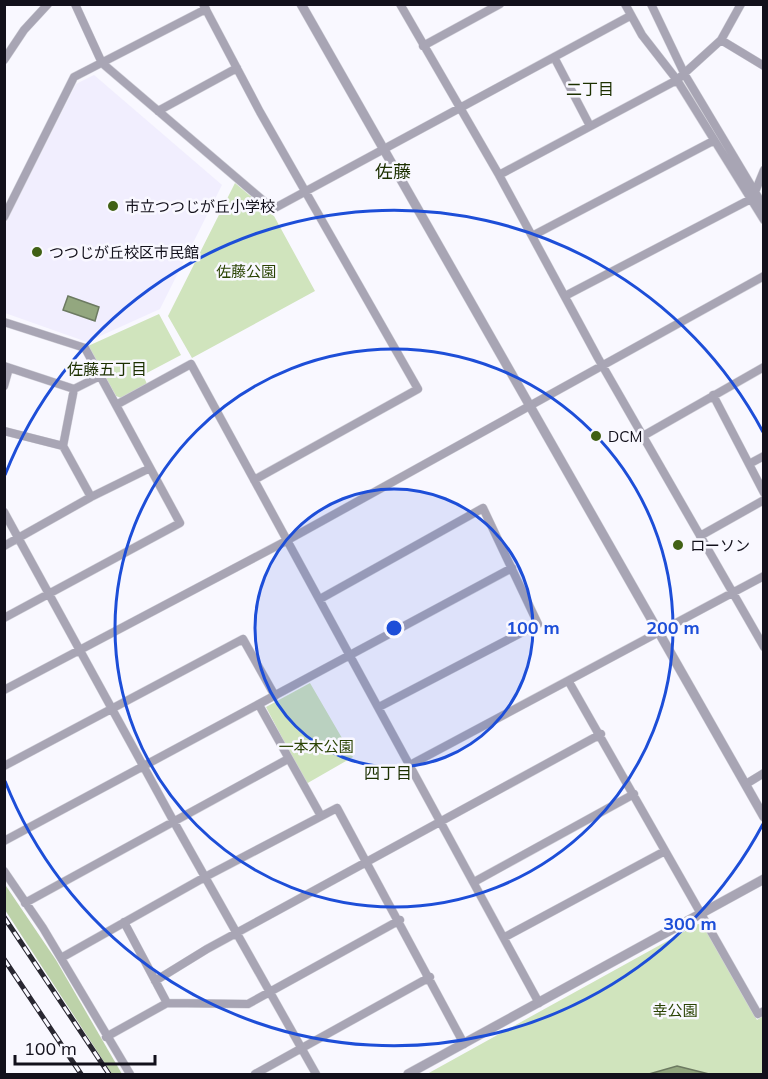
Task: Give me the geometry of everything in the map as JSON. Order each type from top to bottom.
[{"type":"street","points":[[4,60],[24,30],[48,4]]},
{"type":"street","points":[[75,4],[102,63],[273,209],[630,16]]},
{"type":"street","points":[[302,4],[764,817]]},
{"type":"street","points":[[400,4],[500,175],[602,364],[764,647]]},
{"type":"street","points":[[423,46],[500,4]]},
{"type":"street","points":[[625,4],[630,16],[677,80],[749,200],[764,220]]},
{"type":"street","points":[[651,4],[685,75],[764,207]]},
{"type":"street","points":[[500,175],[685,75],[721,40],[741,4]]},
{"type":"street","points":[[4,216],[75,77],[205,7],[418,389],[254,480]]},
{"type":"street","points":[[721,40],[764,66]]},
{"type":"street","points":[[554,57],[590,126]]},
{"type":"street","points":[[158,111],[237,68]]},
{"type":"street","points":[[532,236],[713,141]]},
{"type":"street","points":[[755,192],[764,170]]},
{"type":"street","points":[[565,296],[749,200]]},
{"type":"street","points":[[4,690],[286,541],[764,276]]},
{"type":"street","points":[[4,322],[85,348],[180,523],[4,618]]},
{"type":"street","points":[[116,405],[191,364],[539,1003]]},
{"type":"street","points":[[4,386],[7,367],[74,389],[100,376]]},
{"type":"street","points":[[643,436],[764,367]]},
{"type":"street","points":[[74,389],[63,447],[91,497]]},
{"type":"street","points":[[713,395],[764,493]]},
{"type":"street","points":[[4,431],[63,447]]},
{"type":"street","points":[[749,464],[764,456]]},
{"type":"street","points":[[4,546],[91,497],[150,468]]},
{"type":"street","points":[[700,536],[764,500]]},
{"type":"street","points":[[320,598],[483,508],[538,624],[379,707]]},
{"type":"street","points":[[4,512],[174,822],[316,1074]]},
{"type":"street","points":[[4,842],[512,568]]},
{"type":"street","points":[[410,765],[570,682],[764,576]]},
{"type":"street","points":[[4,766],[243,639],[275,696]]},
{"type":"street","points":[[570,682],[758,1014],[764,1011]]},
{"type":"street","points":[[259,705],[321,816]]},
{"type":"street","points":[[155,981],[601,734]]},
{"type":"street","points":[[25,903],[288,759]]},
{"type":"street","points":[[746,784],[764,773]]},
{"type":"street","points":[[474,882],[634,794]]},
{"type":"street","points":[[61,958],[205,877],[337,808],[400,920],[464,1044]]},
{"type":"street","points":[[505,937],[665,851]]},
{"type":"street","points":[[4,871],[61,958],[130,1074]]},
{"type":"street","points":[[408,1074],[764,879]]},
{"type":"street","points":[[106,1037],[167,1003],[248,1004],[400,920]]},
{"type":"street","points":[[124,922],[167,1003]]},
{"type":"street","points":[[255,1074],[430,977]]},
{"type":"shaded area","name":"市立つつじが丘小学校","points":[[94,75],[222,185],[160,309],[87,342],[5,313],[4,226],[76,84]]},
{"type":"shaded area","points":[[68,296],[99,307],[95,321],[63,310]]},
{"type":"shaded area","points":[[4,883],[56,960],[122,1074],[112,1074],[5,910]]},
{"type":"shaded area","points":[[677,1066],[709,1074],[649,1074]]},
{"type":"green space","name":"佐藤公園","points":[[235,183],[274,216],[315,291],[192,358],[168,316]]},
{"type":"green space","points":[[159,314],[181,355],[143,375],[147,384],[121,398],[116,396],[88,346]]},
{"type":"green space","name":"一本木公園","points":[[310,683],[353,757],[306,784],[266,707]]},
{"type":"green space","name":"幸公園","points":[[698,924],[703,925],[757,1020],[763,1016],[763,1074],[427,1074]]},
{"type":"railway","points":[[4,917],[109,1074]]},
{"type":"railway","points":[[4,959],[81,1074]]},
{"type":"place","name":"市立つつじが丘小学校","points":[[113,206]]},
{"type":"place","name":"つつじが丘校区市民館","points":[[37,252]]},
{"type":"place","name":"DCM","points":[[596,436]]},
{"type":"place","name":"ローソン","points":[[678,545]]},
{"type":"district","name":"二丁目","points":[[590,89]]},
{"type":"district","name":"佐藤","points":[[393,171]]},
{"type":"district","name":"佐藤五丁目","points":[[107,369]]},
{"type":"district","name":"四丁目","points":[[388,773]]}]
